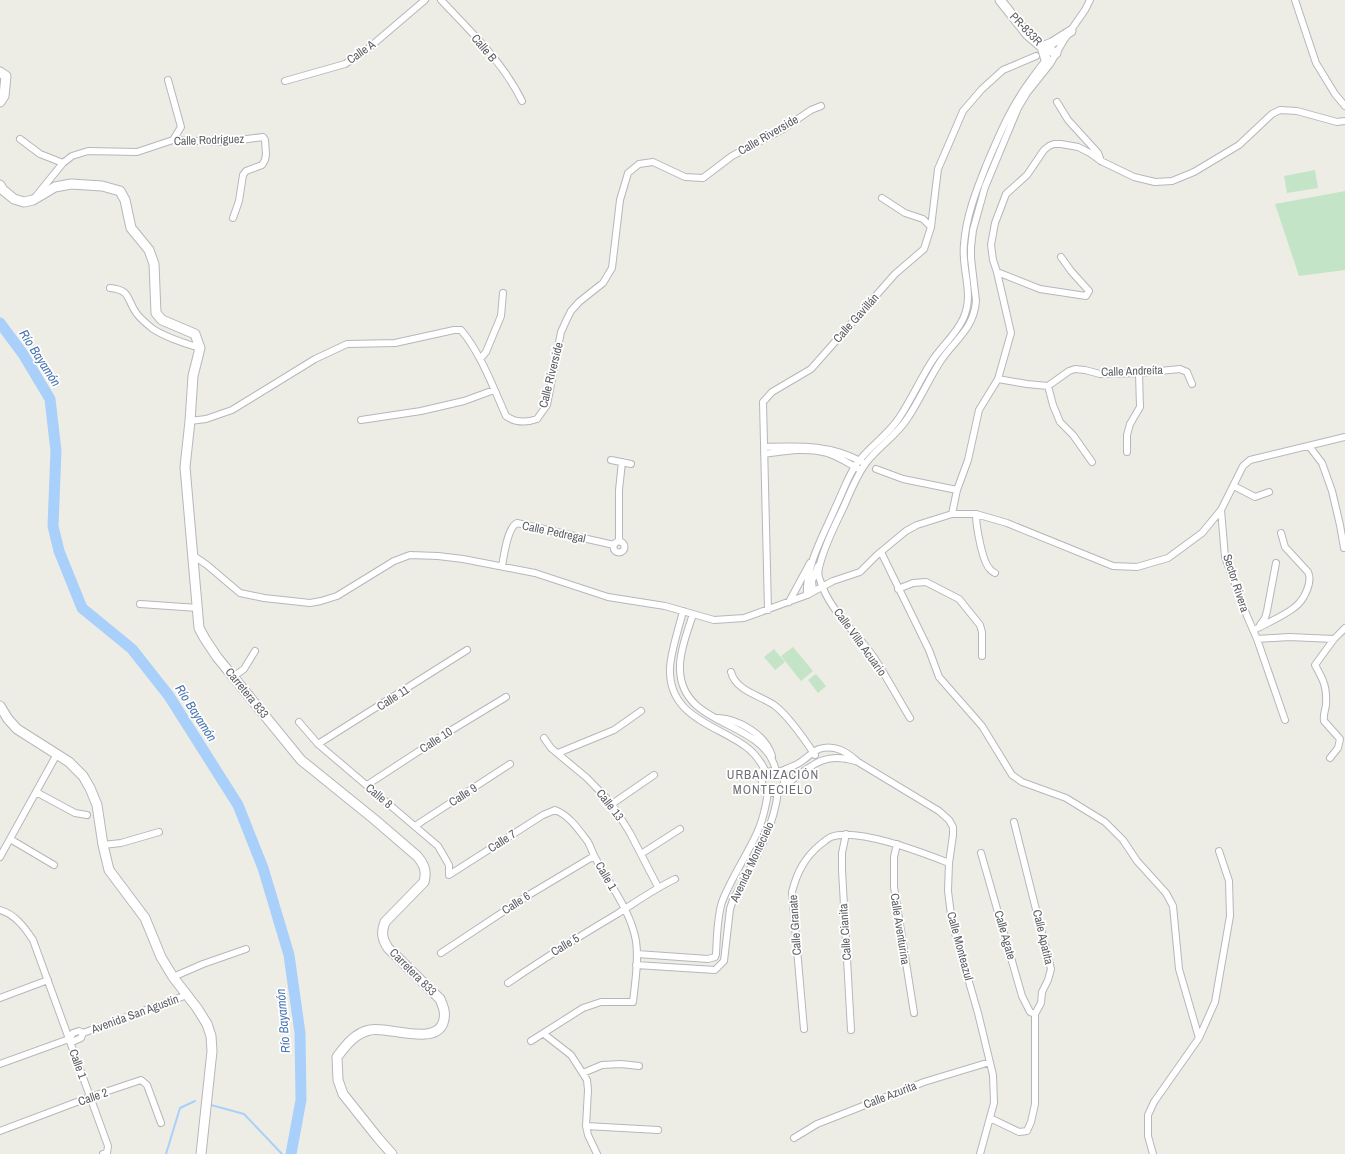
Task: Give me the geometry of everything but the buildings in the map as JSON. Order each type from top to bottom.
[{"type":"street","name":"Calle A","points":[[285,81],[345,64],[364,52],[425,0]]},
{"type":"street","name":"Calle B","points":[[441,0],[473,34],[504,71],[514,85],[522,101]]},
{"type":"street","name":"PR-833R","points":[[1000,0],[1027,34],[1042,47],[1056,53]]},
{"type":"street","points":[[862,462],[901,427],[937,366],[962,336],[970,321],[976,301],[971,247],[976,218],[985,187],[1018,108],[1050,64],[1090,0]]},
{"type":"street","points":[[1295,0],[1316,63],[1335,94],[1345,106]]},
{"type":"street","points":[[1042,47],[1052,43],[1071,31]]},
{"type":"street","name":"PR-833R","points":[[1042,47],[1046,60]]},
{"type":"street","points":[[789,602],[816,553],[858,468],[894,426],[929,365],[954,334],[963,320],[969,299],[963,257],[964,240],[978,186],[1006,120],[1022,92],[1046,60],[1056,53]]},
{"type":"street","name":"Calle Gavillán","points":[[768,610],[763,402],[772,392],[811,369],[895,274],[924,249],[931,228],[938,169],[963,112],[982,89],[1003,70],[1036,56]]},
{"type":"street","points":[[0,72],[6,76],[4,96],[0,102]]},
{"type":"street","points":[[168,80],[181,127],[173,140]]},
{"type":"street","points":[[1057,102],[1068,120],[1098,152],[1101,161]]},
{"type":"street","name":"Calle Riverside","points":[[190,421],[206,419],[232,410],[315,359],[347,344],[395,343],[454,330],[461,330],[468,338],[480,359],[506,416],[521,422],[537,419],[546,405],[561,332],[567,319],[571,311],[579,302],[603,283],[612,268],[620,200],[628,173],[639,164],[653,162],[685,177],[703,178],[732,156],[783,129],[811,110],[821,106]]},
{"type":"street","points":[[952,514],[957,490],[968,460],[979,410],[998,379],[1011,333],[993,260],[991,245],[999,210],[1006,194],[1027,175],[1048,146],[1054,144],[1078,147],[1101,161],[1134,177],[1155,182],[1172,181],[1194,172],[1239,145],[1272,114],[1280,110],[1301,112],[1337,122],[1345,121]]},
{"type":"street","name":"Calle Rodríguez","points":[[33,200],[63,163],[72,156],[88,151],[137,152],[173,140],[224,142],[263,137],[266,140],[265,160],[262,165],[246,171],[243,175],[239,201],[233,218]]},
{"type":"street","points":[[20,139],[40,154],[63,163]]},
{"type":"street","points":[[0,185],[3,190],[14,199],[24,202],[33,200],[55,188],[70,184],[102,186],[120,191],[124,196],[131,228],[148,250],[154,264],[156,313],[162,320],[195,334],[200,348]]},
{"type":"street","points":[[882,198],[905,213],[923,218],[931,228]]},
{"type":"street","points":[[997,272],[1040,289],[1086,296],[1089,291],[1061,257]]},
{"type":"street","points":[[110,288],[119,288],[127,294],[137,314],[153,329],[180,342],[200,348]]},
{"type":"street","points":[[480,359],[486,352],[501,316],[503,293]]},
{"type":"street","name":"Carretera 833","points":[[200,348],[192,376],[190,421],[185,467],[200,628],[205,640],[217,657],[301,760],[417,856],[425,869],[426,876],[424,882],[385,922],[382,930],[384,940],[388,948],[440,1000],[444,1009],[445,1017],[442,1026],[435,1032],[428,1035],[379,1029],[370,1030],[356,1035],[337,1057],[338,1080],[343,1094],[392,1154]]},
{"type":"street","name":"Calle Andreíta","points":[[1048,386],[1068,371],[1075,369],[1100,374],[1139,373],[1180,369],[1187,372],[1192,384]]},
{"type":"street","points":[[1127,452],[1128,430],[1140,406],[1139,373]]},
{"type":"street","points":[[998,379],[1048,386],[1053,405],[1060,422],[1073,435],[1092,462]]},
{"type":"street","points":[[361,420],[421,411],[464,401],[494,390]]},
{"type":"street","points":[[194,556],[240,593],[264,598],[310,603],[337,596],[394,561],[410,555],[444,557],[535,573],[608,597],[665,606],[714,620],[744,618],[789,602],[833,581],[860,572],[906,531],[917,525],[952,514],[976,514],[1007,523],[1113,566],[1137,568],[1168,558],[1202,533],[1221,510],[1243,466],[1250,460],[1345,437]]},
{"type":"street","points":[[764,450],[803,446],[826,448],[862,462]]},
{"type":"street","points":[[1309,446],[1322,463],[1340,525],[1344,548]]},
{"type":"street","points":[[764,450],[801,450],[823,452],[843,459],[858,468]]},
{"type":"street","points":[[611,460],[631,464]]},
{"type":"street","name":"Calle Pedregal","points":[[502,566],[510,531],[513,525],[517,523],[617,543],[619,490],[622,462]]},
{"type":"street","points":[[813,591],[813,576],[858,468]]},
{"type":"street","points":[[876,469],[903,479],[957,490]]},
{"type":"street","points":[[1234,486],[1255,497],[1269,492]]},
{"type":"street","name":"Sector Rivera","points":[[1221,510],[1225,557],[1247,616],[1258,639],[1285,720]]},
{"type":"street","points":[[976,514],[977,528],[987,564],[995,573]]},
{"type":"street","points":[[1254,630],[1296,607],[1310,584],[1310,576],[1308,572],[1285,547],[1281,533]]},
{"type":"street","points":[[881,552],[929,650],[939,677],[982,726],[1012,775],[1022,782],[1066,798],[1105,822],[1123,840],[1137,861],[1166,893],[1173,906],[1179,969],[1199,1038]]},
{"type":"street","points":[[807,594],[807,581],[816,553]]},
{"type":"street","points":[[822,587],[818,574],[823,555]]},
{"type":"street","name":"Sector Rivera","points":[[1254,630],[1265,618],[1276,563]]},
{"type":"street","points":[[898,589],[913,583],[926,582],[959,599],[980,625],[982,632],[982,656]]},
{"type":"street","name":"Calle Villa Acuario","points":[[822,587],[836,612],[872,656],[910,718]]},
{"type":"street","points":[[140,604],[198,608]]},
{"type":"street","points":[[683,611],[671,659],[670,668],[672,689],[681,704],[694,717],[746,747],[761,762],[766,772]]},
{"type":"street","points":[[693,614],[680,663],[682,682],[686,694],[700,709],[758,742],[774,762],[777,771],[784,780],[780,789],[768,792],[763,787],[761,781],[766,772]]},
{"type":"street","points":[[1330,758],[1338,748],[1340,739],[1324,721],[1323,717],[1327,691],[1325,681],[1315,665],[1334,639],[1345,628]]},
{"type":"street","points":[[1258,639],[1289,637],[1334,639]]},
{"type":"street","name":"Calle 11","points":[[318,744],[467,650]]},
{"type":"street","points":[[233,677],[244,669],[255,651]]},
{"type":"street","points":[[731,672],[735,681],[740,686],[774,705],[779,710],[800,733],[819,761]]},
{"type":"street","name":"Calle 10","points":[[367,785],[506,697]]},
{"type":"street","points":[[0,706],[8,719],[17,729],[69,762],[83,776],[97,805],[103,845],[109,870],[145,918],[161,957],[173,977],[188,995],[207,1024],[211,1036],[212,1051],[201,1154]]},
{"type":"street","points":[[558,753],[614,730],[641,711]]},
{"type":"street","name":"Calle 8","points":[[299,722],[318,744],[438,846],[449,865],[449,875]]},
{"type":"street","name":"Calle 13","points":[[544,738],[550,748],[587,778],[612,804],[658,887]]},
{"type":"street","name":"Calle Monteazul","points":[[777,771],[799,764],[819,749],[839,748],[850,754],[858,762]]},
{"type":"street","points":[[0,857],[57,754]]},
{"type":"street","name":"Calle Monteazul","points":[[780,789],[819,761],[831,757],[842,757],[858,762],[939,811],[949,820],[953,827],[949,862],[948,891],[952,923],[978,1013],[993,1075],[994,1103],[980,1154]]},
{"type":"street","name":"Calle 9","points":[[415,826],[510,764]]},
{"type":"street","points":[[766,772],[777,771]]},
{"type":"street","points":[[612,804],[654,775]]},
{"type":"street","name":"Avenida Montecielo","points":[[636,965],[715,970],[724,961],[730,909],[733,900],[766,836],[777,807],[780,789]]},
{"type":"street","points":[[36,792],[75,813],[86,815]]},
{"type":"street","name":"Avenida Montecielo","points":[[637,954],[708,959],[715,957],[719,913],[722,903],[757,833],[767,804],[768,792]]},
{"type":"street","name":"Calle 1","points":[[544,1034],[583,1008],[601,1002],[633,1002],[637,954],[636,940],[631,925],[624,909],[594,856],[589,843],[563,813],[555,810]]},
{"type":"street","name":"Calle 7","points":[[449,875],[543,815],[555,810]]},
{"type":"street","name":"Calle Apatita","points":[[990,1118],[1019,1132],[1027,1131],[1031,1122],[1035,1104],[1035,1014],[1041,1003],[1042,992],[1048,980],[1051,969],[1014,822]]},
{"type":"street","points":[[641,854],[680,829]]},
{"type":"street","points":[[103,845],[121,843],[159,832]]},
{"type":"street","name":"Calle Granate","points":[[804,1029],[792,892],[796,877],[804,860],[831,837],[846,834],[898,844],[949,862]]},
{"type":"street","name":"Calle Cianita","points":[[846,834],[842,853],[842,870],[851,1030]]},
{"type":"street","points":[[10,839],[54,865]]},
{"type":"street","name":"Calle Aventurina","points":[[898,844],[894,857],[894,887],[914,1013]]},
{"type":"street","points":[[1154,1154],[1148,1136],[1148,1115],[1154,1102],[1199,1038],[1215,1002],[1230,916],[1229,881],[1220,851]]},
{"type":"street","name":"Calle Agate","points":[[981,853],[1022,996],[1030,1012],[1035,1014]]},
{"type":"street","name":"Calle 6","points":[[441,953],[527,896],[594,856]]},
{"type":"street","name":"Calle 5","points":[[508,983],[658,887],[675,879]]},
{"type":"street","points":[[0,910],[5,911],[23,925],[33,940],[69,1039]]},
{"type":"street","points":[[173,977],[203,964],[246,949]]},
{"type":"street","points":[[0,998],[48,980]]},
{"type":"street","name":"Avenida San Agustín","points":[[0,1064],[69,1039],[74,1041],[81,1038],[83,1033],[188,995]]},
{"type":"street","points":[[531,1041],[544,1034],[571,1055],[583,1073],[587,1080],[588,1090],[586,1126],[588,1135],[597,1154]]},
{"type":"street","name":"Calle 1","points":[[69,1039],[108,1146],[107,1153],[103,1154]]},
{"type":"street","name":"Calle Azurita","points":[[794,1138],[817,1124],[895,1093],[924,1082],[990,1062]]},
{"type":"street","points":[[583,1073],[602,1065],[621,1064],[639,1066]]},
{"type":"street","name":"Calle 2","points":[[0,1130],[141,1080],[147,1085],[161,1123]]},
{"type":"street","points":[[586,1126],[658,1130]]},
{"type":"green space","points":[[1315,170],[1318,188],[1287,193],[1284,176]]},
{"type":"green space","points":[[1345,191],[1345,270],[1299,276],[1275,204]]},
{"type":"green space","points":[[793,647],[813,671],[801,681],[781,656]]},
{"type":"green space","points":[[774,649],[785,662],[775,670],[764,657]]},
{"type":"green space","points":[[816,674],[826,686],[818,693],[808,680]]},
{"type":"waterway","name":"Río Bayamón","points":[[0,323],[23,354],[50,399],[56,451],[53,526],[59,551],[82,608],[132,649],[169,696],[238,805],[263,868],[289,955],[300,1033],[301,1100],[291,1154]]},
{"type":"waterway","points":[[166,1154],[180,1108],[195,1101]]},
{"type":"waterway","points":[[211,1105],[244,1114],[282,1154]]},
{"type":"district","name":"URBANIZACIÓN MONTECIELO","points":[[773,782]]}]
